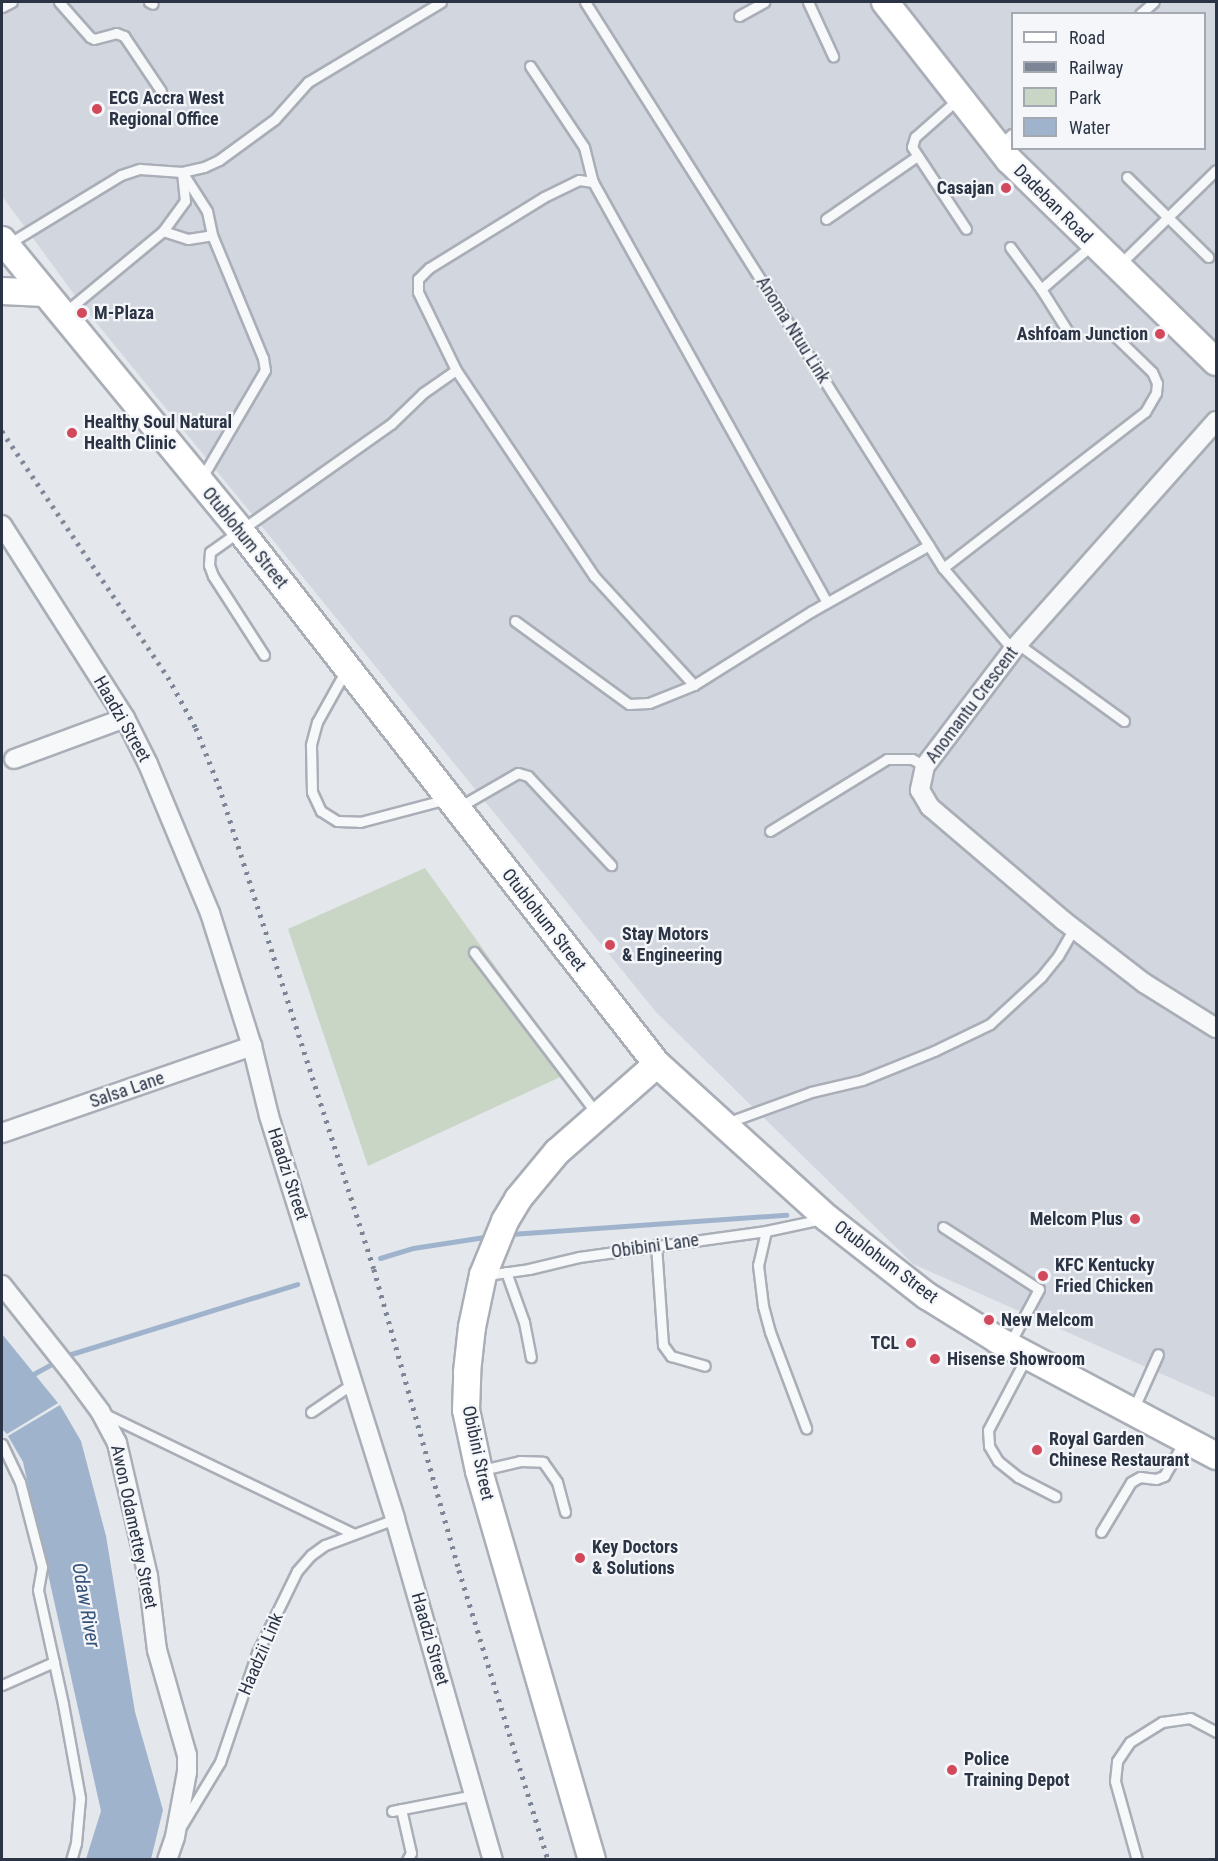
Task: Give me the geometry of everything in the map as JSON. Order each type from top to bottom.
[{"type":"street","name":"Dadeban Road","points":[[885,2],[960,97],[1005,140]]},
{"type":"street","name":"Dadeban Road","points":[[1013,150],[1093,244],[1216,362]]},
{"type":"street","name":"Otublohum Street","points":[[4,243],[239,529],[657,1064],[827,1218],[927,1296],[1018,1351],[1216,1456]]},
{"type":"street","points":[[2,291],[45,293]]},
{"type":"street","name":"Anomantu Crescent","points":[[1216,421],[1015,647],[925,765],[920,790],[930,807],[1074,928],[1144,983],[1216,1028]]},
{"type":"street","name":"Haadzi Street","points":[[2,525],[124,718],[148,764],[210,913],[252,1046],[269,1116],[326,1289],[352,1384],[395,1519],[493,1860]]},
{"type":"street","points":[[14,759],[124,718]]},
{"type":"street","name":"Salsa Lane","points":[[2,1133],[252,1046]]},
{"type":"street","name":"Obibini Street","points":[[592,1860],[479,1471],[466,1410],[472,1327],[495,1274],[505,1221],[518,1199],[556,1152],[657,1064]]},
{"type":"street","name":"Awon Odamettey Street","points":[[2,1285],[100,1411],[117,1443],[148,1576],[157,1650],[186,1755],[187,1772],[175,1837],[167,1860]]},
{"type":"lane","points":[[2,7],[12,2]]},
{"type":"lane","points":[[59,2],[90,37],[94,39],[116,33],[124,36],[160,91]]},
{"type":"lane","points":[[4,243],[121,175],[140,169],[182,172],[204,167],[219,160],[275,119],[308,82],[441,2]]},
{"type":"lane","name":"Anoma Ntuu Link","points":[[585,2],[943,568],[1015,647],[1124,721]]},
{"type":"lane","points":[[739,16],[764,2]]},
{"type":"lane","points":[[808,2],[833,56]]},
{"type":"lane","points":[[1142,12],[1154,2]]},
{"type":"lane","points":[[530,66],[584,147],[594,182],[827,602]]},
{"type":"lane","points":[[960,97],[915,137],[912,147],[916,157],[966,229]]},
{"type":"lane","points":[[826,219],[916,157]]},
{"type":"lane","points":[[1116,267],[1216,170]]},
{"type":"lane","points":[[62,315],[164,231],[185,201],[182,172]]},
{"type":"lane","points":[[182,172],[207,211],[212,235],[263,358],[265,370],[200,481]]},
{"type":"lane","points":[[1127,177],[1208,257]]},
{"type":"lane","points":[[594,182],[579,180],[544,197],[429,268],[418,279],[418,292],[456,370],[594,576],[694,685]]},
{"type":"lane","points":[[164,231],[188,239],[212,235]]},
{"type":"lane","points":[[1041,289],[1093,244]]},
{"type":"lane","points":[[1010,247],[1041,289],[1070,335]]},
{"type":"lane","points":[[943,568],[1145,412],[1156,393],[1157,383],[1152,372],[1115,336]]},
{"type":"lane","points":[[264,655],[218,585],[209,565],[210,552],[239,529],[391,423],[423,393],[456,370]]},
{"type":"lane","points":[[515,621],[629,704],[649,703],[694,685],[827,602],[929,545]]},
{"type":"lane","points":[[347,668],[317,722],[311,745],[312,792],[321,811],[337,821],[360,822],[453,804],[518,773],[528,776],[611,865]]},
{"type":"lane","points":[[770,831],[887,759],[912,759],[925,765]]},
{"type":"lane","points":[[721,1124],[811,1092],[862,1080],[934,1051],[990,1024],[1041,977],[1058,956],[1074,928]]},
{"type":"lane","points":[[474,952],[597,1114]]},
{"type":"lane","name":"Obibini Lane","points":[[495,1274],[656,1245],[766,1231],[827,1218]]},
{"type":"lane","points":[[943,1227],[1039,1289],[988,1430],[989,1446],[998,1461],[1018,1477],[1055,1496]]},
{"type":"lane","points":[[766,1231],[758,1265],[763,1306],[770,1332],[806,1428]]},
{"type":"lane","points":[[656,1245],[663,1345],[671,1356],[705,1366]]},
{"type":"lane","points":[[495,1274],[524,1322],[531,1357]]},
{"type":"lane","points":[[1132,1413],[1158,1354]]},
{"type":"lane","points":[[311,1412],[352,1384]]},
{"type":"lane","points":[[100,1411],[354,1534]]},
{"type":"lane","points":[[1101,1532],[1131,1482],[1140,1477],[1156,1479],[1164,1476],[1185,1440]]},
{"type":"lane","points":[[2,1444],[20,1482],[42,1568],[38,1590],[80,1798],[76,1843],[71,1860]]},
{"type":"lane","points":[[479,1471],[520,1461],[543,1462],[557,1482],[565,1512]]},
{"type":"lane","name":"Haadzii Link","points":[[175,1837],[220,1762],[257,1653],[297,1571],[311,1555],[325,1545],[395,1519]]},
{"type":"lane","points":[[2,1685],[54,1662]]},
{"type":"lane","points":[[1137,1860],[1115,1781],[1117,1761],[1130,1742],[1162,1722],[1190,1718],[1216,1732]]},
{"type":"lane","points":[[407,1860],[411,1853],[397,1810],[474,1795]]},
{"type":"shaded area","points":[[2,2],[1216,2],[1216,1398],[913,1264],[656,1012],[82,305],[2,196]]},
{"type":"green space","points":[[425,868],[571,1072],[368,1166],[288,929]]},
{"type":"water","points":[[2,1334],[58,1403],[7,1434],[2,1429]]},
{"type":"water","name":"Odaw River","points":[[60,1405],[81,1441],[106,1536],[135,1712],[163,1810],[151,1859],[86,1859],[101,1811],[23,1462],[8,1436]]},
{"type":"waterway","points":[[511,1234],[786,1215]]},
{"type":"waterway","points":[[380,1258],[413,1248],[491,1236]]},
{"type":"waterway","points":[[28,1377],[68,1355],[297,1284]]},
{"type":"railway","points":[[2,431],[168,677],[196,728],[219,786],[374,1269],[459,1570],[548,1860]]},
{"type":"place","name":"ECG Accra West Regional Office","points":[[97,109]]},
{"type":"place","name":"Casajan","points":[[1006,188]]},
{"type":"place","name":"M-Plaza","points":[[82,313]]},
{"type":"place","name":"Ashfoam Junction","points":[[1160,334]]},
{"type":"place","name":"Healthy Soul Natural Health Clinic","points":[[72,433]]},
{"type":"place","name":"Stay Motors & Engineering","points":[[610,945]]},
{"type":"place","name":"Melcom Plus","points":[[1135,1219]]},
{"type":"place","name":"KFC Kentucky Fried Chicken","points":[[1043,1276]]},
{"type":"place","name":"New Melcom","points":[[989,1320]]},
{"type":"place","name":"TCL","points":[[911,1343]]},
{"type":"place","name":"Hisense Showroom","points":[[935,1359]]},
{"type":"place","name":"Royal Garden Chinese Restaurant","points":[[1037,1450]]},
{"type":"place","name":"Key Doctors & Solutions","points":[[580,1558]]},
{"type":"place","name":"Police Training Depot","points":[[952,1770]]}]
